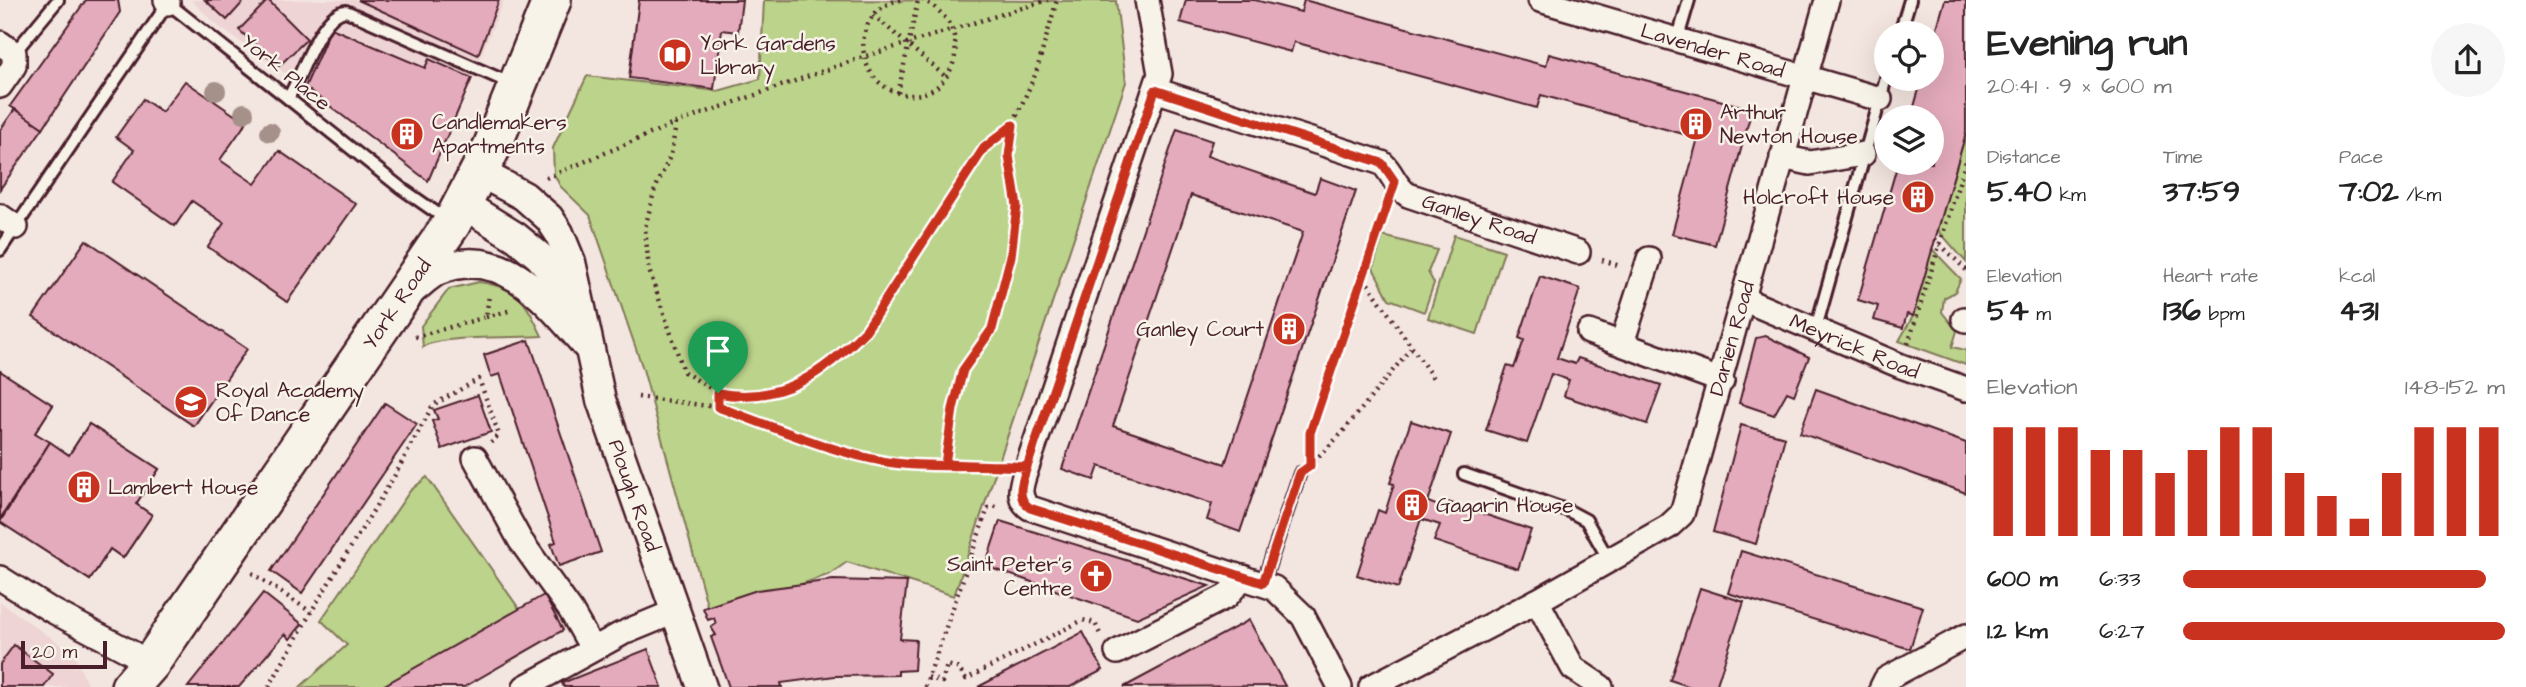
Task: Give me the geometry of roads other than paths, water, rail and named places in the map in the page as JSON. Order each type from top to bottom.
[{"type":"highway","name":"York Road","points":[[140,675],[404,295],[457,214],[479,172],[552,0]]},
{"type":"street","points":[[1147,0],[1160,74],[1021,484],[1023,503],[1253,580],[1291,601],[1303,616],[1340,687]]},
{"type":"street","name":"Lavender Road","points":[[1540,0],[1803,79],[1874,87]]},
{"type":"street","name":"Darien Road","points":[[1371,687],[1537,601],[1668,527],[1682,514],[1745,300],[1803,79],[1827,0]]},
{"type":"street","points":[[0,86],[9,54]]},
{"type":"street","name":"Ganley Road","points":[[1155,90],[1382,163],[1399,190],[1408,195],[1578,252]]},
{"type":"street","points":[[1782,157],[1810,163],[1863,154]]},
{"type":"street","name":"Plough Road","points":[[479,172],[524,196],[549,218],[571,262],[577,301],[601,400],[702,687]]},
{"type":"street","name":"Plough Road","points":[[457,214],[516,237],[539,256],[577,301]]},
{"type":"street","points":[[404,295],[438,271],[465,264],[492,266],[527,282],[588,347]]},
{"type":"street","points":[[1622,342],[1647,266]]},
{"type":"street","name":"Meyrick Road","points":[[1745,300],[1901,366],[1966,389]]},
{"type":"street","points":[[1589,332],[1722,381]]},
{"type":"street","points":[[475,458],[520,540],[571,611],[592,648]]},
{"type":"street","points":[[0,578],[49,609],[140,675]]},
{"type":"street","points":[[1117,652],[1253,580]]},
{"type":"street","points":[[1537,601],[1573,668],[1601,687]]},
{"type":"street","points":[[525,687],[592,648],[674,612]]},
{"type":"street","points":[[1882,687],[1886,679],[1966,635]]},
{"type":"lane","points":[[9,54],[58,0]]},
{"type":"lane","points":[[1677,41],[1689,0]]},
{"type":"lane","points":[[1904,21],[1910,0]]},
{"type":"lane","name":"York Place","points":[[0,250],[8,221],[167,1],[401,188],[457,214]]},
{"type":"lane","points":[[288,98],[301,79],[325,22],[338,12],[346,11],[516,85]]},
{"type":"lane","points":[[1816,328],[1882,91]]},
{"type":"lane","points":[[1253,580],[1300,473]]},
{"type":"lane","points":[[1464,474],[1569,511],[1586,520],[1609,560]]},
{"type":"place","name":"York Gardens Library","points":[[675,55]]},
{"type":"place","name":"Arthur Newton House","points":[[1696,124]]},
{"type":"place","name":"Candlemakers Apartments","points":[[407,134]]},
{"type":"place","name":"Holcroft House","points":[[1918,197]]},
{"type":"place","name":"Ganley Court","points":[[1289,329]]},
{"type":"place","name":"Royal Academy Of Dance","points":[[191,402]]},
{"type":"place","name":"Lambert House","points":[[84,487]]},
{"type":"place","name":"Gagarin House","points":[[1412,505]]},
{"type":"place","name":"Saint Peter's Centre","points":[[1096,576]]}]
